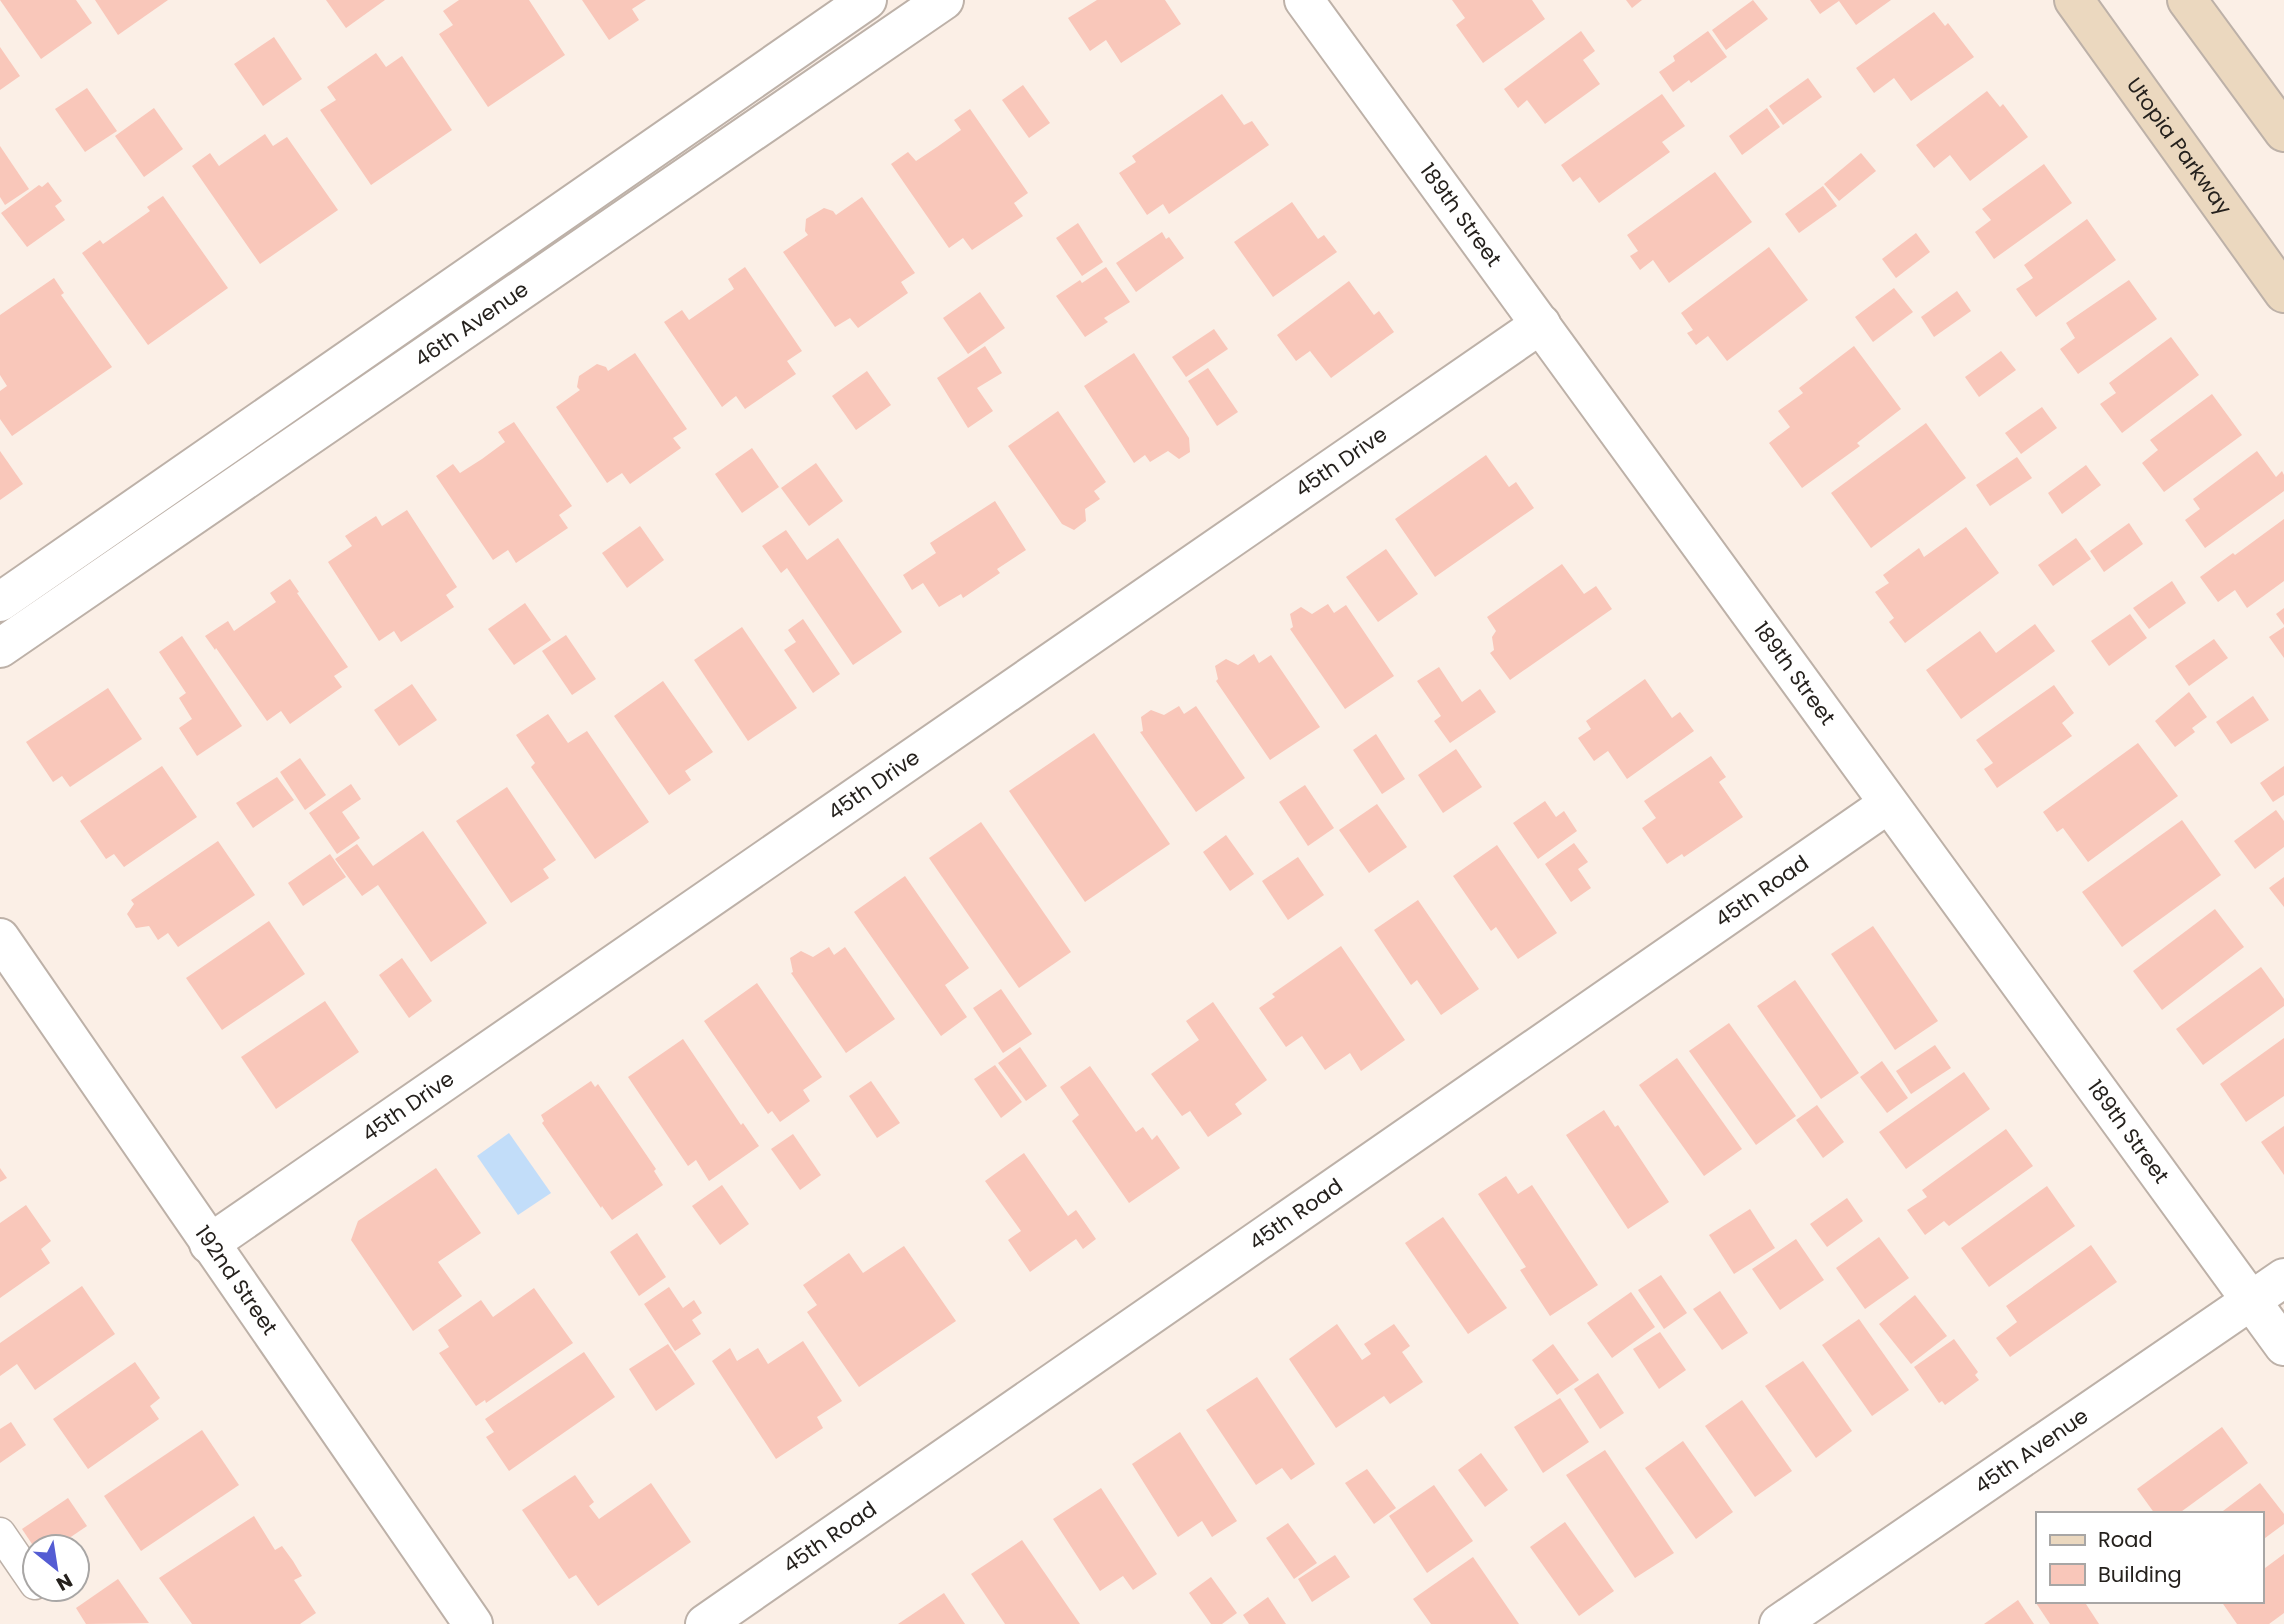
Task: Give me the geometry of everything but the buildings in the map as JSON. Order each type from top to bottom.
[{"type":"main road","name":"Utopia Parkway","points":[[2074,0],[2284,293]]},
{"type":"main road","points":[[2187,0],[2284,132]]},
{"type":"street","name":"46th Avenue","points":[[0,602],[867,0]]},
{"type":"street","name":"46th Avenue","points":[[0,648],[944,0]]},
{"type":"street","name":"189th Street","points":[[1304,0],[2284,1346]]},
{"type":"street","points":[[780,61],[804,96]]},
{"type":"street","points":[[561,211],[584,248]]},
{"type":"street","name":"45th Drive","points":[[209,1244],[1541,324]]},
{"type":"street","points":[[327,376],[348,409]]},
{"type":"street","name":"45th Road","points":[[705,1624],[1888,804]]},
{"type":"street","name":"192nd Street","points":[[0,938],[472,1624]]},
{"type":"street","name":"45th Avenue","points":[[1779,1624],[2284,1278]]},
{"type":"lane","points":[[0,1533],[21,1564]]},
{"type":"water","points":[[509,1133],[551,1193],[518,1215],[477,1156]]}]
